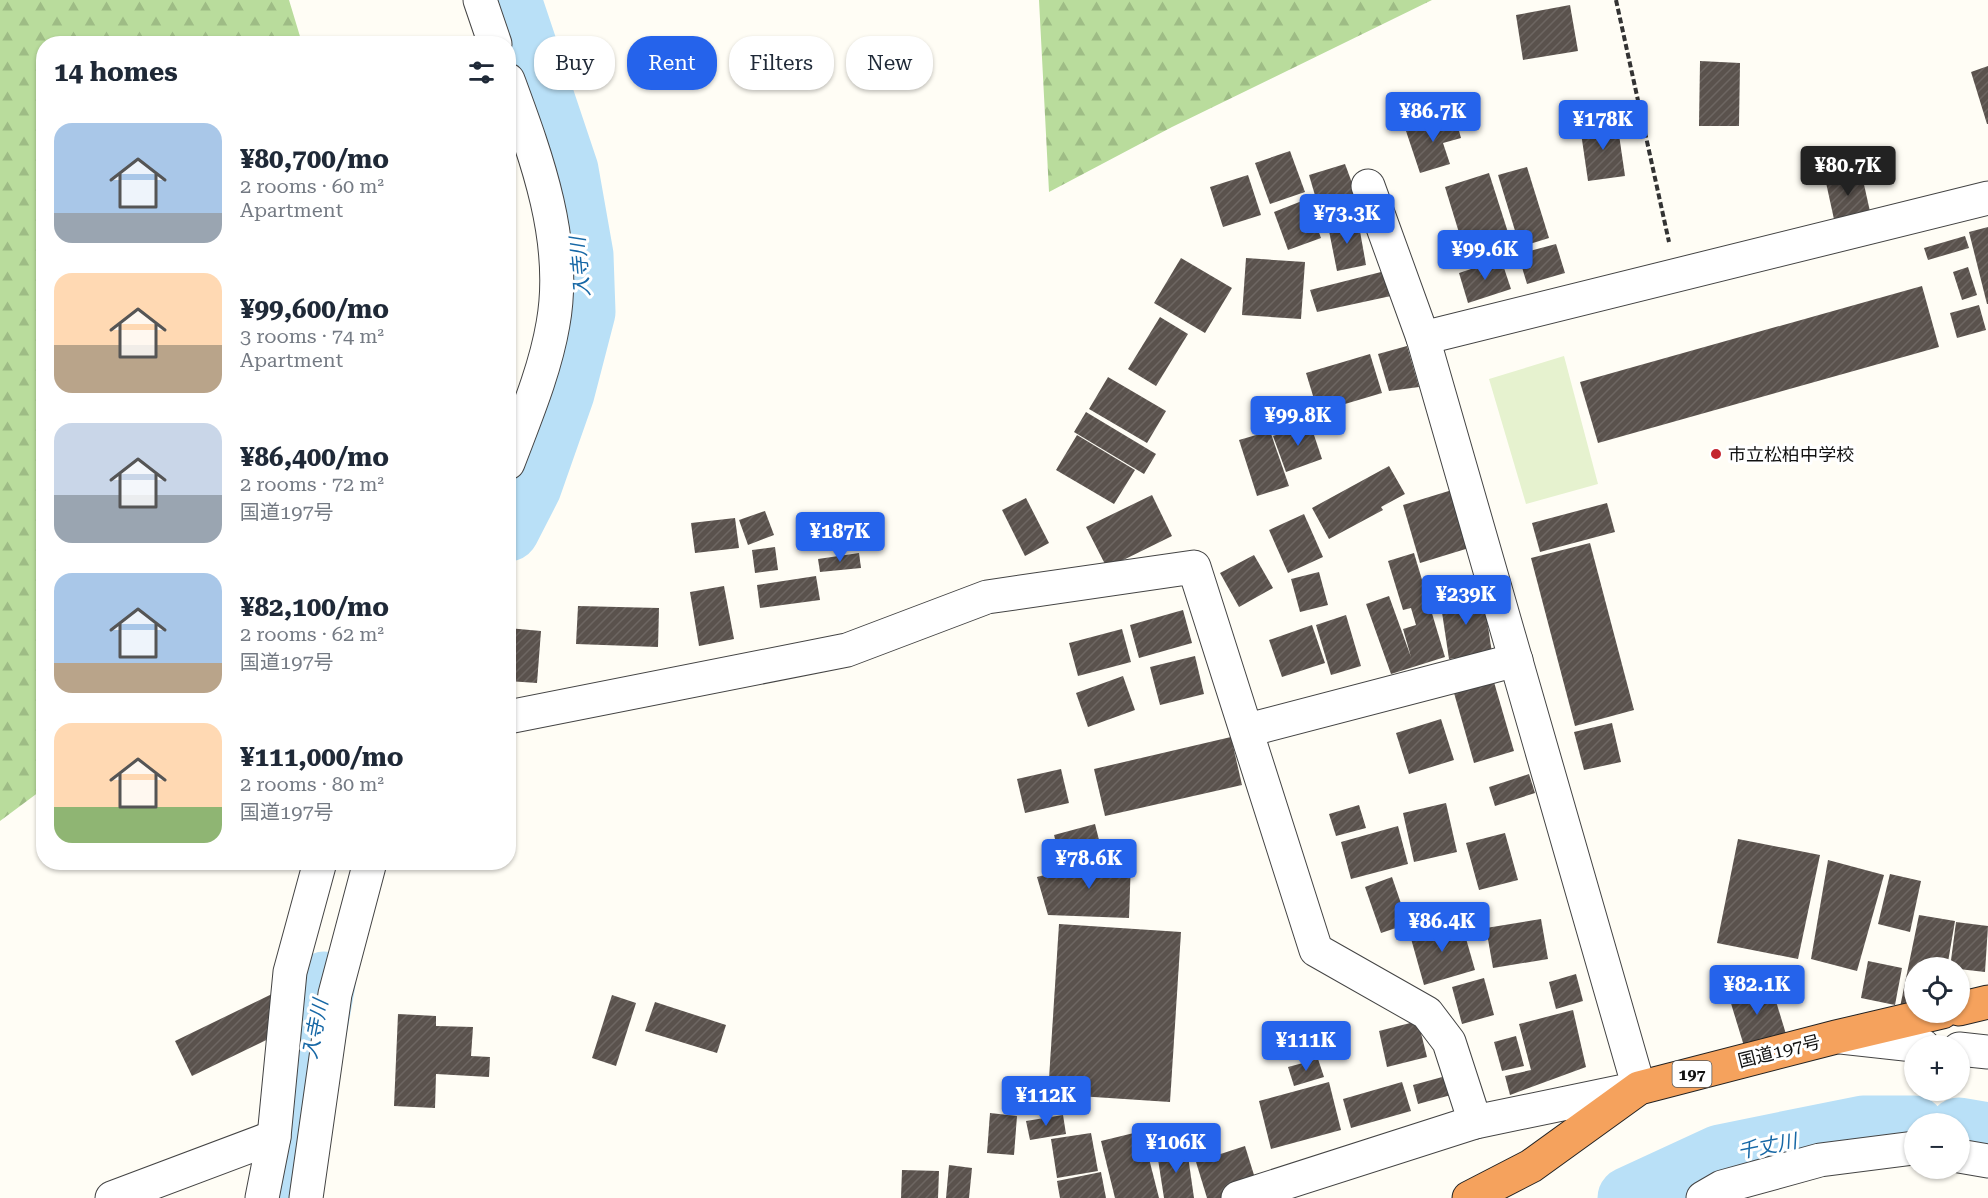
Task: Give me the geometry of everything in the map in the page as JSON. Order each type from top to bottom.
[{"type":"highway","points":[[1970,1006],[1988,1002]]},
{"type":"highway","name":"国道197号","points":[[1469,1198],[1531,1166],[1639,1088],[1904,1021]]},
{"type":"street","points":[[480,0],[492,36]]},
{"type":"street","points":[[516,102],[532,145],[551,218],[556,270],[554,323],[533,396],[516,442]]},
{"type":"street","points":[[1238,1198],[1475,1122],[1639,1088],[1424,338],[1368,186]]},
{"type":"street","points":[[1424,338],[1988,198]]},
{"type":"street","points":[[516,715],[847,650],[987,597],[1194,567],[1248,730],[1316,950],[1427,1013],[1449,1042],[1475,1122]]},
{"type":"street","points":[[1248,730],[1516,660]]},
{"type":"street","points":[[262,1198],[274,1137],[290,972],[318,870]]},
{"type":"street","points":[[306,1198],[335,994],[368,870]]},
{"type":"street","points":[[1836,1037],[1904,1044]]},
{"type":"street","points":[[1970,1050],[1988,1052]]},
{"type":"street","points":[[112,1198],[274,1137]]},
{"type":"street","points":[[1703,1198],[1722,1187],[1820,1161],[1904,1149]]},
{"type":"street","points":[[1970,1158],[1988,1161]]},
{"type":"path","points":[[1616,0],[1676,275]]},
{"type":"green space","points":[[0,0],[289,0],[300,36],[36,36],[36,794],[0,821]]},
{"type":"green space","points":[[1039,0],[1432,0],[1172,127],[1049,192]]},
{"type":"green space","points":[[1564,356],[1598,484],[1526,504],[1489,379]]},
{"type":"building","points":[[1570,5],[1578,51],[1523,60],[1516,15]]},
{"type":"building","points":[[1700,61],[1740,63],[1739,126],[1699,126]]},
{"type":"building","points":[[1988,66],[1988,124],[1987,124],[1971,72]]},
{"type":"building","points":[[1455,116],[1461,138],[1443,143],[1450,164],[1420,173],[1406,131]]},
{"type":"building","points":[[1617,121],[1625,176],[1588,181],[1580,126]]},
{"type":"building","points":[[1290,151],[1305,192],[1270,204],[1255,163]]},
{"type":"building","points":[[1859,162],[1873,225],[1837,233],[1823,169]]},
{"type":"building","points":[[1345,164],[1358,199],[1319,209],[1309,175]]},
{"type":"building","points":[[1527,167],[1549,238],[1520,247],[1498,175]]},
{"type":"building","points":[[1489,173],[1513,248],[1468,262],[1445,187]]},
{"type":"building","points":[[1248,175],[1261,215],[1223,227],[1210,187]]},
{"type":"building","points":[[1307,199],[1321,238],[1288,250],[1274,212]]},
{"type":"building","points":[[1358,220],[1366,265],[1337,271],[1328,226]]},
{"type":"building","points":[[1988,227],[1988,304],[1987,304],[1969,232]]},
{"type":"building","points":[[1965,236],[1969,248],[1928,260],[1924,248]]},
{"type":"building","points":[[1556,244],[1565,273],[1527,284],[1518,254]]},
{"type":"building","points":[[1181,258],[1232,288],[1205,333],[1154,303]]},
{"type":"building","points":[[1246,258],[1305,262],[1301,319],[1242,315]]},
{"type":"building","points":[[1501,259],[1511,289],[1468,303],[1459,273]]},
{"type":"building","points":[[1968,267],[1977,295],[1962,300],[1953,272]]},
{"type":"building","points":[[1385,271],[1391,296],[1317,312],[1310,290]]},
{"type":"building","points":[[1922,286],[1939,347],[1598,443],[1580,382]]},
{"type":"building","points":[[1979,305],[1986,330],[1957,338],[1950,313]]},
{"type":"building","points":[[1160,317],[1188,334],[1156,386],[1128,369]]},
{"type":"building","points":[[1407,346],[1419,387],[1389,391],[1378,354]]},
{"type":"building","points":[[1370,354],[1382,393],[1318,412],[1306,373]]},
{"type":"building","points":[[1108,377],[1166,411],[1147,443],[1089,409]]},
{"type":"building","points":[[1086,412],[1156,454],[1144,474],[1074,432]]},
{"type":"building","points":[[1310,423],[1322,459],[1286,472],[1273,436]]},
{"type":"building","points":[[1270,431],[1289,486],[1257,496],[1239,440]]},
{"type":"building","points":[[1077,435],[1135,470],[1114,504],[1056,470]]},
{"type":"building","points":[[1389,466],[1405,494],[1381,507],[1383,510],[1329,539],[1312,508]]},
{"type":"building","points":[[1452,490],[1469,548],[1420,563],[1403,505]]},
{"type":"building","points":[[1152,495],[1172,536],[1107,568],[1086,527]]},
{"type":"building","points":[[1026,498],[1049,543],[1025,556],[1002,510]]},
{"type":"building","points":[[1607,503],[1615,532],[1540,552],[1532,523]]},
{"type":"building","points":[[765,511],[774,535],[748,545],[739,520]]},
{"type":"building","points":[[1304,514],[1323,557],[1288,573],[1269,530]]},
{"type":"building","points":[[735,518],[739,548],[695,553],[691,523]]},
{"type":"building","points":[[1590,543],[1634,710],[1575,726],[1531,558]]},
{"type":"building","points":[[775,547],[778,570],[755,573],[752,550]]},
{"type":"building","points":[[859,553],[861,568],[820,572],[818,559]]},
{"type":"building","points":[[1414,553],[1445,657],[1391,674],[1366,604],[1389,596],[1411,657],[1403,629],[1416,625],[1411,608],[1403,610],[1388,561]]},
{"type":"building","points":[[1254,555],[1273,588],[1239,607],[1220,573]]},
{"type":"building","points":[[1319,572],[1328,605],[1300,612],[1291,579]]},
{"type":"building","points":[[816,576],[820,600],[760,608],[757,585]]},
{"type":"building","points":[[724,586],[734,639],[699,646],[690,592]]},
{"type":"building","points":[[1483,593],[1492,653],[1449,659],[1440,599]]},
{"type":"building","points":[[578,606],[659,608],[658,647],[576,644]]},
{"type":"building","points":[[1183,610],[1192,643],[1139,658],[1130,625]]},
{"type":"building","points":[[1346,615],[1361,666],[1331,675],[1316,625]]},
{"type":"building","points":[[1312,625],[1325,663],[1282,677],[1269,640]]},
{"type":"building","points":[[516,629],[541,631],[537,683],[516,682]]},
{"type":"building","points":[[1122,629],[1131,662],[1078,676],[1069,643]]},
{"type":"building","points":[[1195,656],[1204,694],[1160,705],[1150,667]]},
{"type":"building","points":[[1123,676],[1135,710],[1088,727],[1076,693]]},
{"type":"building","points":[[1494,682],[1514,751],[1474,763],[1454,693]]},
{"type":"building","points":[[1441,719],[1454,760],[1409,774],[1396,733]]},
{"type":"building","points":[[1612,723],[1621,762],[1584,770],[1574,732]]},
{"type":"building","points":[[1231,737],[1242,785],[1105,816],[1094,769]]},
{"type":"building","points":[[1061,769],[1069,803],[1025,813],[1017,779]]},
{"type":"building","points":[[1529,774],[1535,793],[1495,806],[1489,787]]},
{"type":"building","points":[[1446,803],[1457,852],[1414,862],[1403,813]]},
{"type":"building","points":[[1359,805],[1366,828],[1336,836],[1329,814]]},
{"type":"building","points":[[1095,824],[1102,852],[1061,862],[1054,835]]},
{"type":"building","points":[[1398,826],[1408,864],[1351,879],[1341,842]]},
{"type":"building","points":[[1505,833],[1518,880],[1479,890],[1466,843]]},
{"type":"building","points":[[1738,839],[1820,855],[1798,959],[1717,943]]},
{"type":"building","points":[[1107,858],[1131,860],[1129,918],[1048,915],[1037,877]]},
{"type":"building","points":[[1828,860],[1884,875],[1857,971],[1811,959]]},
{"type":"building","points":[[1890,874],[1921,881],[1910,932],[1878,924]]},
{"type":"building","points":[[1392,877],[1408,924],[1381,933],[1365,887]]},
{"type":"building","points":[[1919,915],[1955,921],[1949,957],[1910,957]]},
{"type":"building","points":[[1541,919],[1548,959],[1493,968],[1486,928]]},
{"type":"building","points":[[1461,921],[1475,970],[1424,985],[1410,935]]},
{"type":"building","points":[[1956,922],[1988,926],[1985,972],[1970,970],[1970,957],[1951,957]]},
{"type":"building","points":[[1059,924],[1181,932],[1170,1102],[1048,1094]]},
{"type":"building","points":[[1868,961],[1902,968],[1895,1005],[1861,998]]},
{"type":"building","points":[[1576,974],[1583,1001],[1556,1009],[1549,982]]},
{"type":"building","points":[[1484,978],[1494,1015],[1462,1024],[1452,987]]},
{"type":"building","points":[[1771,985],[1786,1034],[1744,1046],[1729,997]]},
{"type":"building","points":[[1904,988],[1904,1006],[1900,1007]]},
{"type":"building","points":[[272,994],[289,1029],[192,1076],[175,1041]]},
{"type":"building","points":[[612,995],[636,1003],[616,1066],[592,1058]]},
{"type":"building","points":[[655,1002],[726,1025],[717,1053],[645,1031]]},
{"type":"building","points":[[1573,1010],[1586,1067],[1510,1095],[1505,1076],[1531,1070],[1519,1024]]},
{"type":"building","points":[[398,1014],[436,1016],[436,1026],[473,1027],[471,1056],[490,1057],[489,1077],[436,1074],[435,1108],[394,1106]]},
{"type":"building","points":[[1418,1021],[1427,1057],[1387,1067],[1379,1031]]},
{"type":"building","points":[[1516,1036],[1524,1066],[1502,1071],[1494,1042]]},
{"type":"building","points":[[1318,1059],[1324,1077],[1294,1086],[1288,1067]]},
{"type":"building","points":[[1446,1076],[1451,1095],[1418,1104],[1413,1085]]},
{"type":"building","points":[[1329,1082],[1341,1130],[1271,1149],[1259,1101]]},
{"type":"building","points":[[1402,1082],[1411,1111],[1351,1128],[1343,1099]]},
{"type":"building","points":[[990,1113],[1017,1116],[1014,1155],[987,1153]]},
{"type":"building","points":[[1063,1115],[1066,1134],[1030,1140],[1026,1121]]},
{"type":"building","points":[[1142,1131],[1159,1198],[1115,1198],[1101,1141]]},
{"type":"building","points":[[1091,1133],[1098,1171],[1057,1178],[1051,1139]]},
{"type":"building","points":[[1245,1146],[1258,1188],[1227,1198],[1207,1198],[1196,1162]]},
{"type":"building","points":[[1187,1149],[1194,1198],[1164,1198],[1157,1153]]},
{"type":"building","points":[[949,1165],[972,1168],[969,1198],[946,1198]]},
{"type":"building","points":[[902,1170],[939,1171],[938,1198],[901,1198]]},
{"type":"building","points":[[1101,1172],[1106,1198],[1060,1198],[1057,1181]]},
{"type":"waterway","name":"入寺川","points":[[510,0],[567,170],[582,255],[584,312],[563,393],[530,487],[516,514]]},
{"type":"waterway","name":"入寺川","points":[[285,1198],[324,983]]},
{"type":"waterway","name":"千丈川","points":[[1629,1198],[1720,1156],[1863,1127],[1904,1127]]},
{"type":"waterway","name":"千丈川","points":[[1970,1131],[1988,1134]]},
{"type":"place","name":"市立松柏中学校","points":[[1716,454]]}]
